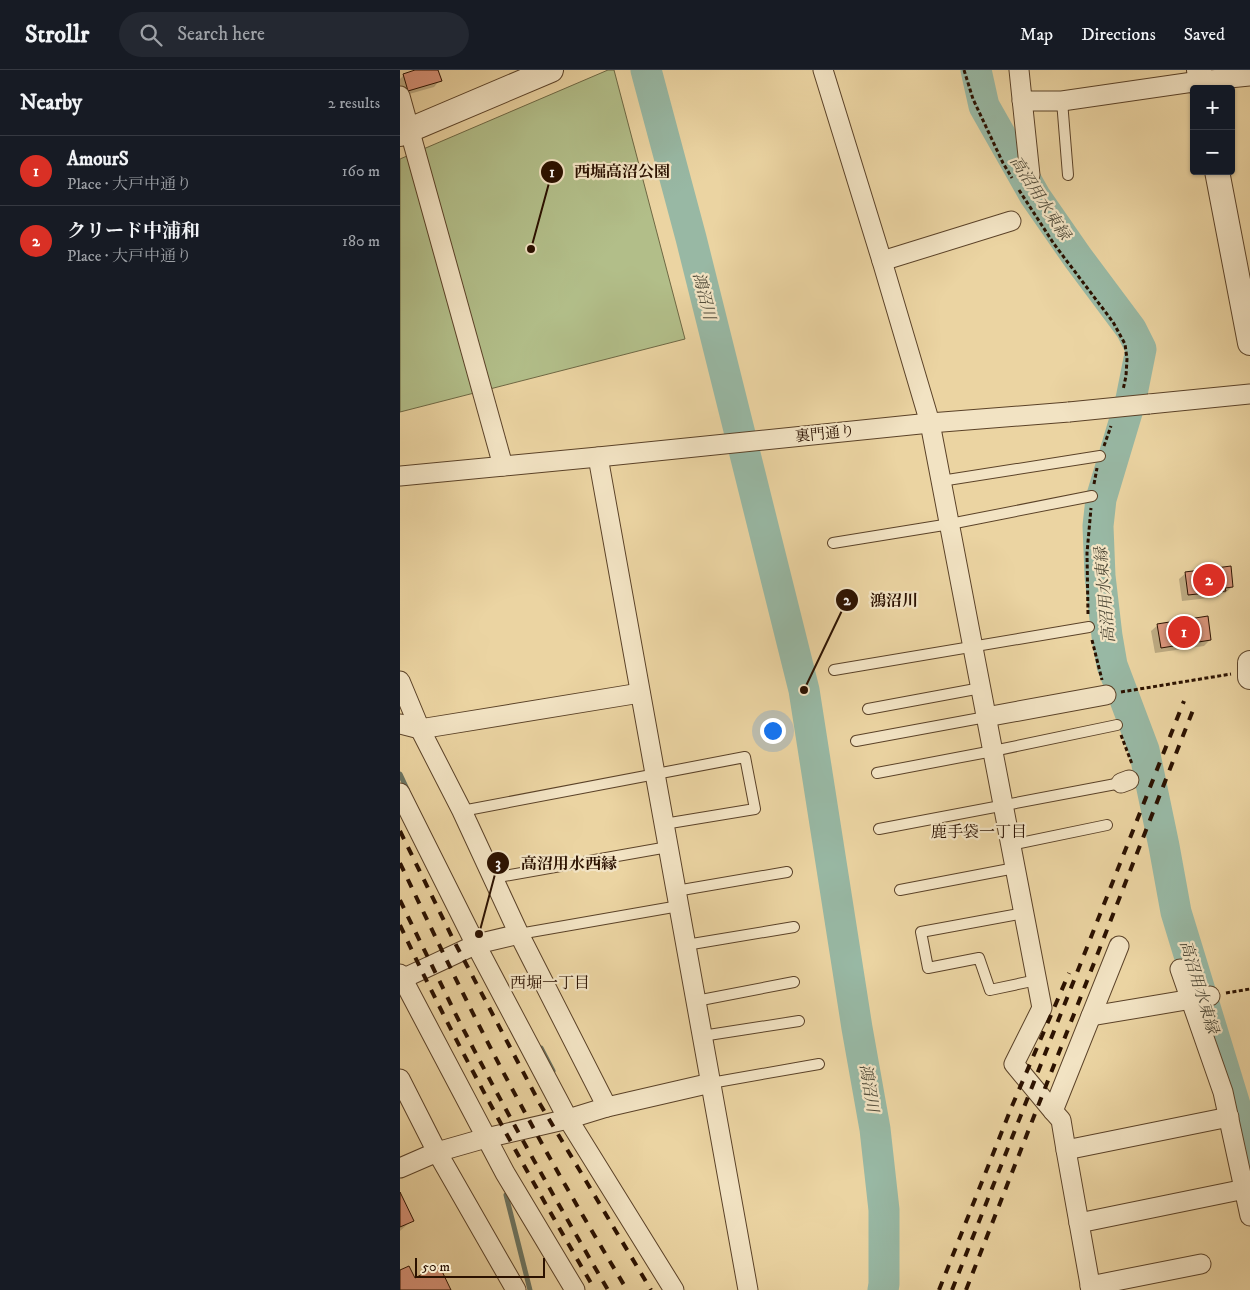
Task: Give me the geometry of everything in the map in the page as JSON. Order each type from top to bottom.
[{"type":"street","points":[[405,132],[552,70]]},
{"type":"street","points":[[822,70],[930,423],[942,481],[1042,1008],[1014,1064],[1061,1120],[1091,1288],[1201,1264]]},
{"type":"street","points":[[1019,70],[1022,101],[1020,180]]},
{"type":"street","points":[[1022,101],[1062,101],[1200,80],[1250,76]]},
{"type":"street","points":[[400,96],[405,132],[503,466]]},
{"type":"street","points":[[1218,175],[1250,343]]},
{"type":"street","points":[[882,261],[1011,221]]},
{"type":"street","name":"裏門通り","points":[[400,476],[930,423],[1069,412],[1250,394]]},
{"type":"street","points":[[598,457],[748,1290]]},
{"type":"street","points":[[1250,663],[1250,677]]},
{"type":"street","points":[[400,681],[420,729],[462,811],[519,934],[607,1107]]},
{"type":"street","points":[[400,724],[420,729],[640,693]]},
{"type":"street","points":[[986,717],[1115,693]]},
{"type":"street","points":[[400,793],[482,943],[568,1119],[674,1290]]},
{"type":"street","points":[[519,934],[482,943],[401,977],[505,1173],[575,1290]]},
{"type":"street","points":[[1053,1111],[1119,946]]},
{"type":"street","points":[[1180,969],[1198,998],[1229,1117],[1250,1216]]},
{"type":"street","points":[[1091,1016],[1198,998]]},
{"type":"street","points":[[400,1078],[436,1152],[516,1290]]},
{"type":"street","points":[[400,1168],[436,1152],[486,1138],[710,1082]]},
{"type":"street","points":[[1066,1150],[1229,1117]]},
{"type":"street","points":[[1079,1224],[1245,1189]]},
{"type":"lane","points":[[1062,101],[1068,176]]},
{"type":"lane","points":[[942,481],[1100,456]]},
{"type":"lane","points":[[833,543],[950,524],[1092,496]]},
{"type":"lane","points":[[834,670],[1090,627]]},
{"type":"lane","points":[[868,708],[981,688]]},
{"type":"lane","points":[[856,741],[986,717]]},
{"type":"lane","points":[[877,773],[1117,725]]},
{"type":"lane","points":[[462,811],[745,757],[755,809],[664,824]]},
{"type":"lane","points":[[879,829],[1125,781]]},
{"type":"lane","points":[[1011,845],[1107,825]]},
{"type":"lane","points":[[493,878],[668,848]]},
{"type":"lane","points":[[900,890],[1015,868]]},
{"type":"lane","points":[[519,934],[787,872]]},
{"type":"lane","points":[[1024,913],[921,932],[928,968],[979,958],[990,990],[1037,980]]},
{"type":"lane","points":[[686,945],[794,927]]},
{"type":"lane","points":[[696,1001],[794,982]]},
{"type":"lane","points":[[702,1036],[799,1021]]},
{"type":"lane","points":[[710,1082],[819,1064]]},
{"type":"path","points":[[964,70],[973,99],[1003,163],[1020,180],[1054,244],[1106,311],[1125,344],[1127,359],[1126,376],[1121,396]]},
{"type":"path","points":[[1115,693],[1250,671]]},
{"type":"path","points":[[1198,998],[1250,989]]},
{"type":"green space","points":[[608,70],[614,70],[685,339],[400,412],[400,159]]},
{"type":"building","points":[[415,70],[438,70],[442,81],[408,91],[403,74]]},
{"type":"building","points":[[1231,566],[1233,587],[1225,588],[1226,591],[1188,595],[1185,572]]},
{"type":"building","points":[[1208,616],[1211,640],[1161,648],[1157,624]]},
{"type":"building","points":[[400,1192],[414,1221],[400,1227]]},
{"type":"building","points":[[439,1265],[451,1290],[400,1290],[400,1270],[409,1266],[415,1278]]},
{"type":"waterway","name":"鴻沼川","points":[[646,70],[691,238],[804,690],[857,1028],[875,1129],[884,1210],[883,1290]]},
{"type":"waterway","name":"高沼用水東縁","points":[[976,70],[984,106],[1035,196],[1131,329],[1141,349],[1131,399],[1101,499],[1098,526],[1100,576],[1107,636],[1112,665],[1144,750],[1176,912],[1250,1154]]},
{"type":"waterway","points":[[400,774],[407,789]]},
{"type":"waterway","points":[[541,1048],[553,1071]]},
{"type":"waterway","points":[[506,1195],[530,1290]]},
{"type":"railway","points":[[952,1290],[1184,701]]},
{"type":"railway","points":[[966,1290],[1195,705]]},
{"type":"railway","points":[[400,831],[454,941],[540,1104],[651,1290]]},
{"type":"railway","points":[[400,863],[462,992],[511,1087],[564,1183],[627,1290]]},
{"type":"railway","points":[[400,900],[455,1013],[492,1083],[608,1290]]},
{"type":"railway","points":[[400,925],[445,1018],[493,1110],[595,1290]]},
{"type":"railway","points":[[939,1290],[1012,1106],[1069,973]]},
{"type":"place","name":"西堀高沼公園","points":[[531,249]]},
{"type":"place","name":"クリード中浦和","points":[[1209,580]]},
{"type":"place","name":"AmourS","points":[[1184,632]]},
{"type":"place","name":"鴻沼川","points":[[804,690]]},
{"type":"place","name":"高沼用水西縁","points":[[479,934]]},
{"type":"district","name":"鹿手袋一丁目","points":[[979,832]]},
{"type":"district","name":"西堀一丁目","points":[[550,983]]}]
